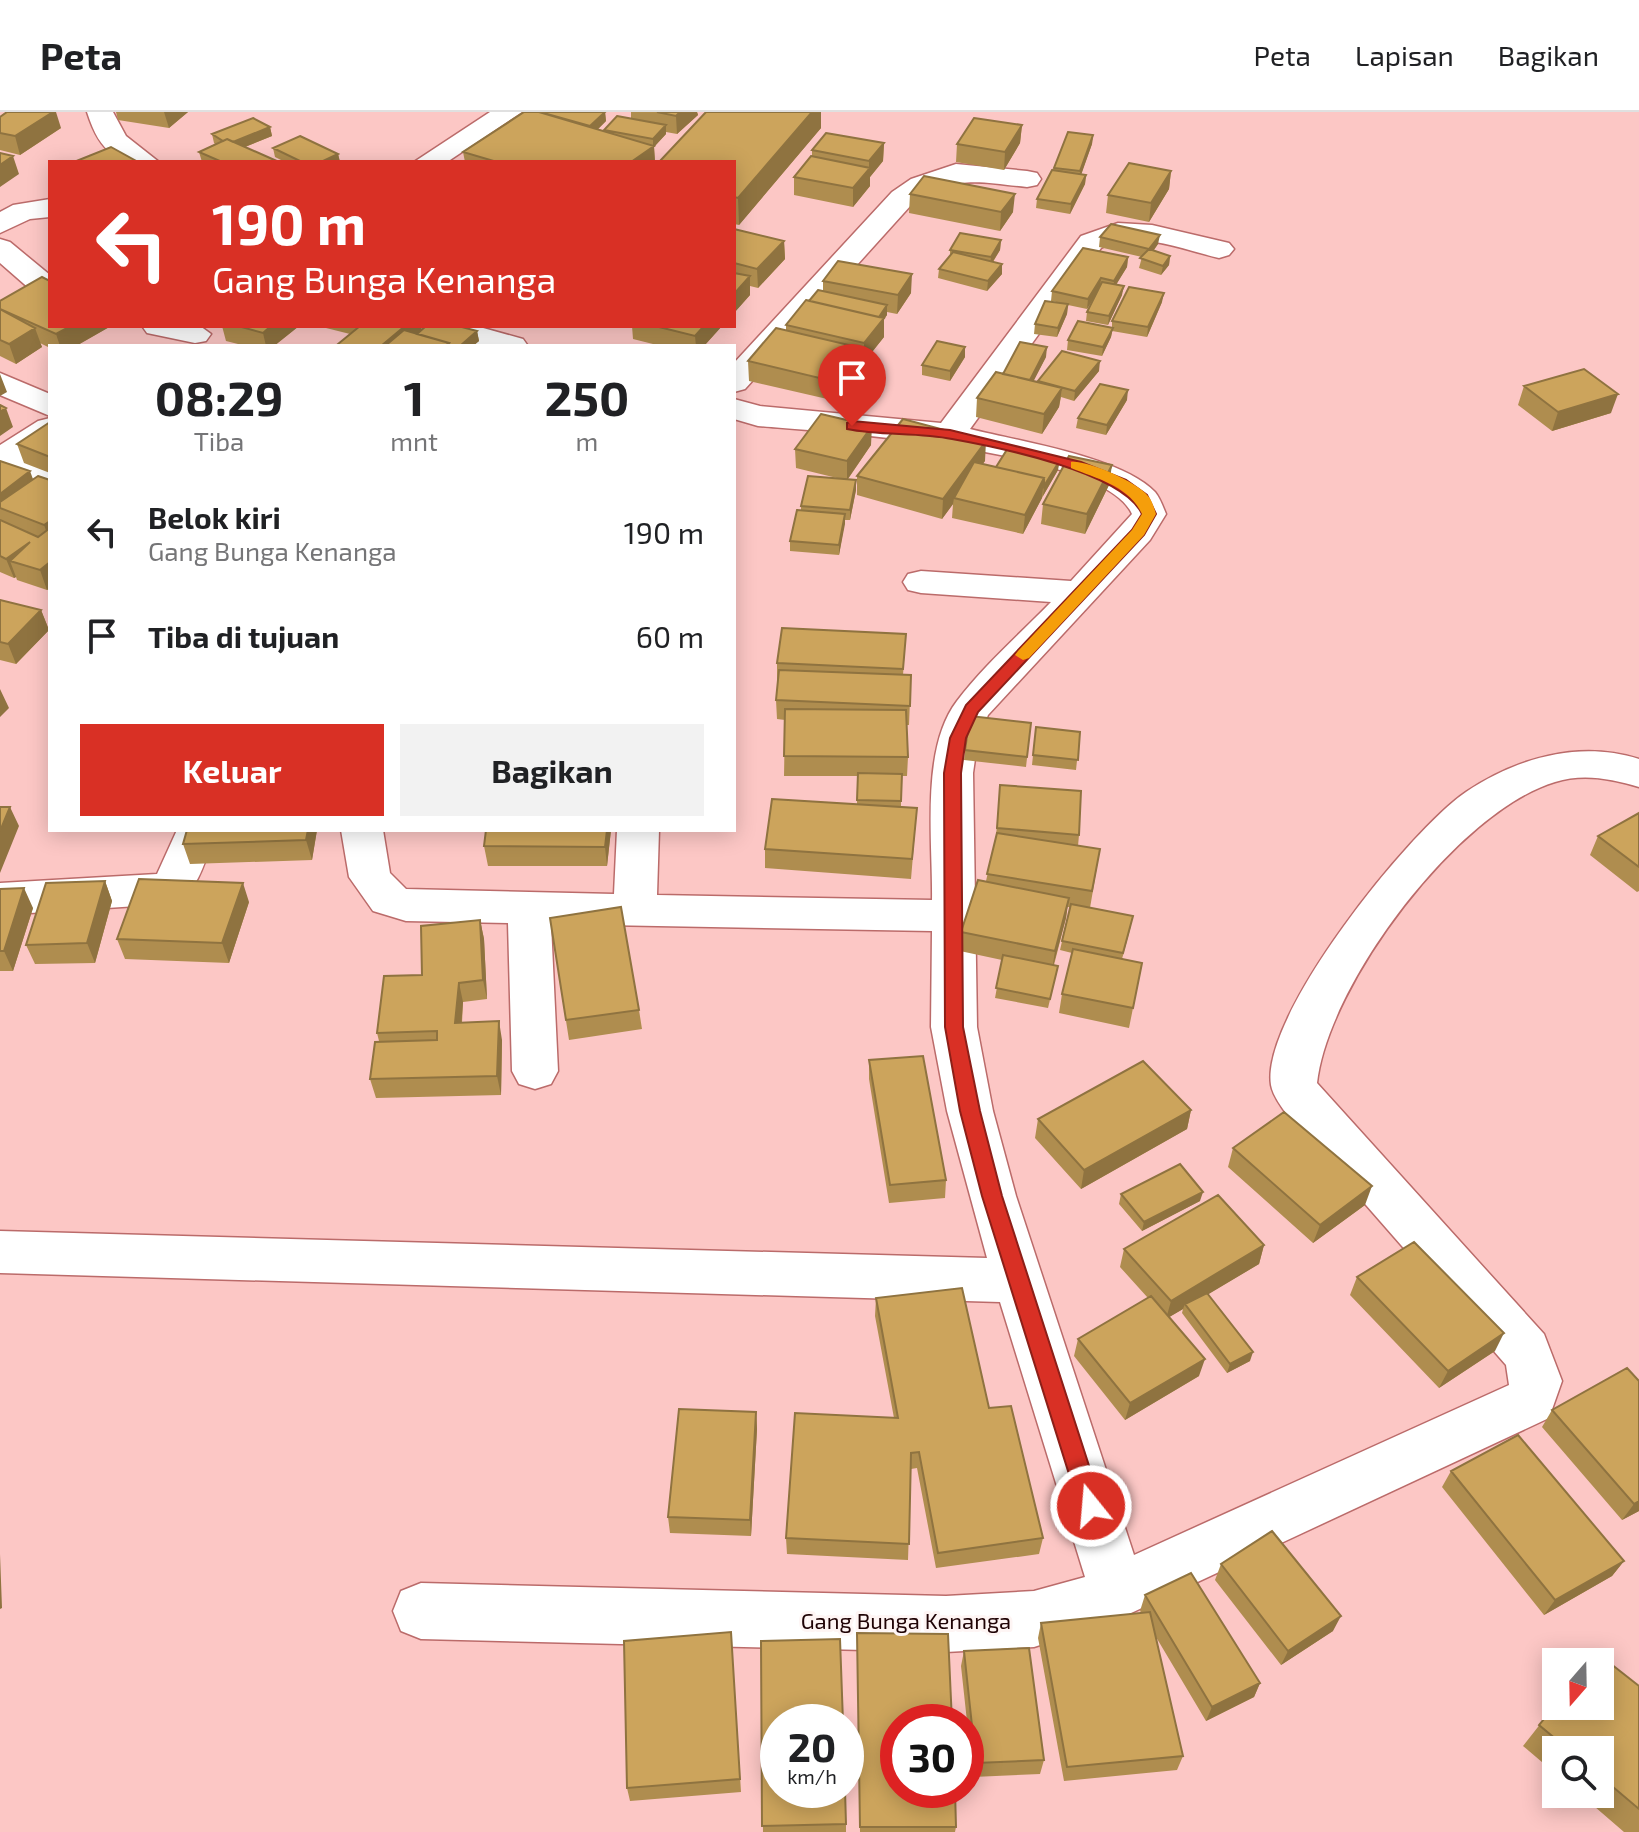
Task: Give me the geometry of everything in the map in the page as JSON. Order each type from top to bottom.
[{"type":"street","points":[[100,112],[108,133],[121,149],[141,160]]},
{"type":"street","points":[[431,160],[509,112]]},
{"type":"street","points":[[740,412],[902,198],[921,185],[956,172],[1027,179]]},
{"type":"street","points":[[0,224],[23,211],[48,208]]},
{"type":"street","points":[[950,434],[1091,242],[1102,233],[1126,230],[1219,249]]},
{"type":"street","points":[[0,248],[48,289]]},
{"type":"street","points":[[166,328],[192,335]]},
{"type":"street","points":[[448,328],[505,344]]},
{"type":"street","points":[[0,383],[48,405]]},
{"type":"street","points":[[740,412],[950,434],[1076,465],[1121,483],[1142,498],[1149,514],[1138,532],[971,709],[958,738],[951,822],[954,1027],[974,1125],[1019,1281],[1117,1591]]},
{"type":"street","points":[[1,460],[48,429]]},
{"type":"street","points":[[1,460],[48,478]]},
{"type":"street","points":[[921,582],[1081,593]]},
{"type":"street","name":"Gang Bunga Kenanga","points":[[421,1611],[946,1624],[1020,1623],[1072,1612],[1530,1401],[1538,1386],[1526,1350],[1305,1104],[1297,1092],[1295,1066],[1318,1003],[1378,910],[1424,853],[1476,805],[1524,777],[1557,765],[1611,763],[1639,773]]},
{"type":"street","points":[[362,832],[360,838],[370,877],[388,900],[406,905],[953,916]]},
{"type":"street","points":[[635,910],[638,832]]},
{"type":"street","points":[[0,899],[168,889],[178,878],[192,839]]},
{"type":"street","points":[[529,908],[535,1071]]},
{"type":"street","points":[[0,1252],[1019,1281]]},
{"type":"building","points":[[7,112],[53,112],[15,136],[0,133],[0,117]]},
{"type":"building","points":[[524,112],[539,112],[654,146],[634,160],[490,160],[463,152]]},
{"type":"building","points":[[540,112],[605,112],[590,126]]},
{"type":"building","points":[[657,112],[680,112],[676,116]]},
{"type":"building","points":[[706,112],[812,112],[738,198],[736,160],[661,160]]},
{"type":"building","points":[[617,116],[666,125],[653,139],[604,130]]},
{"type":"building","points":[[253,118],[270,127],[233,142],[223,141],[212,134]]},
{"type":"building","points":[[974,118],[1022,125],[1005,152],[957,144]]},
{"type":"building","points":[[1068,132],[1093,135],[1080,171],[1054,168]]},
{"type":"building","points":[[826,133],[884,143],[869,161],[812,150]]},
{"type":"building","points":[[300,136],[338,154],[325,160],[298,160],[273,148]]},
{"type":"building","points":[[227,139],[274,160],[217,160],[199,152]]},
{"type":"building","points":[[111,147],[134,160],[79,160]]},
{"type":"building","points":[[0,153],[13,156],[0,165]]},
{"type":"building","points":[[811,156],[870,168],[853,188],[794,177]]},
{"type":"building","points":[[1129,163],[1171,171],[1151,203],[1108,195]]},
{"type":"building","points":[[1052,170],[1086,175],[1071,204],[1037,199]]},
{"type":"building","points":[[924,176],[1015,194],[1001,212],[910,194]]},
{"type":"building","points":[[1111,224],[1160,235],[1149,249],[1100,237]]},
{"type":"building","points":[[736,229],[784,241],[757,269],[736,264]]},
{"type":"building","points":[[960,233],[1001,240],[991,257],[950,250]]},
{"type":"building","points":[[1083,248],[1128,257],[1114,281],[1101,278],[1088,299],[1052,291]]},
{"type":"building","points":[[1149,249],[1170,256],[1163,266],[1140,258]]},
{"type":"building","points":[[953,252],[1002,264],[988,281],[939,269]]},
{"type":"building","points":[[838,261],[912,274],[898,295],[823,281]]},
{"type":"building","points":[[736,273],[750,276],[736,292]]},
{"type":"building","points":[[42,277],[48,280],[48,328],[67,328],[56,334],[0,309],[0,301]]},
{"type":"building","points":[[1102,282],[1124,286],[1109,316],[1087,312]]},
{"type":"building","points":[[1129,287],[1164,293],[1148,327],[1112,321]]},
{"type":"building","points":[[818,290],[887,305],[879,317],[809,301]]},
{"type":"building","points":[[806,300],[884,318],[864,343],[786,325]]},
{"type":"building","points":[[1045,301],[1068,304],[1058,328],[1035,324]]},
{"type":"building","points":[[0,309],[35,328],[9,344],[0,340]]},
{"type":"building","points":[[1078,321],[1113,328],[1103,347],[1068,340]]},
{"type":"building","points":[[245,328],[269,328],[263,333]]},
{"type":"building","points":[[358,328],[403,328],[383,344],[338,344]]},
{"type":"building","points":[[424,328],[477,331],[462,344],[449,344],[417,334]]},
{"type":"building","points":[[663,328],[702,328],[695,336]]},
{"type":"building","points":[[776,328],[862,348],[836,382],[748,361]]},
{"type":"building","points":[[404,330],[449,343],[448,344],[387,344]]},
{"type":"building","points":[[937,341],[965,347],[950,371],[922,365]]},
{"type":"building","points":[[1020,342],[1047,347],[1030,380],[1003,374]]},
{"type":"building","points":[[1062,351],[1100,361],[1075,391],[1038,381]]},
{"type":"building","points":[[1584,369],[1618,394],[1558,412],[1524,386]]},
{"type":"building","points":[[996,372],[1062,388],[1044,414],[977,398]]},
{"type":"building","points":[[1100,384],[1128,390],[1107,425],[1078,418]]},
{"type":"building","points":[[821,414],[872,426],[847,461],[795,449]]},
{"type":"building","points":[[903,419],[986,441],[943,499],[857,476]]},
{"type":"building","points":[[48,423],[48,456],[17,444]]},
{"type":"building","points":[[1008,448],[1060,460],[1044,486],[1044,478],[996,467]]},
{"type":"building","points":[[1069,456],[1112,465],[1087,514],[1043,504]]},
{"type":"building","points":[[0,461],[30,471],[0,494]]},
{"type":"building","points":[[974,462],[1044,478],[1025,515],[954,498]]},
{"type":"building","points":[[38,476],[48,479],[48,522],[44,525],[0,508],[0,502]]},
{"type":"building","points":[[808,476],[856,480],[850,510],[801,506]]},
{"type":"building","points":[[797,510],[845,514],[839,545],[790,541]]},
{"type":"building","points":[[0,520],[38,537],[48,530],[48,564],[40,570],[10,561],[30,542],[6,559],[0,556]]},
{"type":"building","points":[[0,600],[41,610],[8,644],[0,642]]},
{"type":"building","points":[[782,628],[906,634],[903,669],[777,663]]},
{"type":"building","points":[[779,670],[911,675],[910,706],[776,700]]},
{"type":"building","points":[[785,709],[906,710],[908,757],[784,756]]},
{"type":"building","points":[[970,716],[1031,723],[1027,757],[965,750]]},
{"type":"building","points":[[1036,727],[1080,732],[1078,760],[1033,755]]},
{"type":"building","points":[[858,773],[902,774],[901,801],[857,800]]},
{"type":"building","points":[[1000,785],[1081,791],[1079,835],[997,828]]},
{"type":"building","points":[[772,799],[917,808],[912,859],[765,849]]},
{"type":"building","points":[[0,807],[10,807],[0,831]]},
{"type":"building","points":[[1639,813],[1639,867],[1598,836]]},
{"type":"building","points":[[186,832],[308,832],[306,840],[183,844]]},
{"type":"building","points":[[486,832],[607,832],[605,847],[484,846]]},
{"type":"building","points":[[997,833],[1100,849],[1092,891],[987,874]]},
{"type":"building","points":[[139,879],[243,883],[222,943],[117,939]]},
{"type":"building","points":[[978,880],[1069,898],[1055,951],[961,932]]},
{"type":"building","points":[[105,881],[87,943],[26,945],[46,883]]},
{"type":"building","points":[[24,888],[4,951],[0,951],[0,889]]},
{"type":"building","points":[[1071,904],[1133,916],[1123,953],[1062,941]]},
{"type":"building","points":[[621,907],[639,1010],[566,1020],[550,918]]},
{"type":"building","points":[[480,920],[483,980],[459,983],[455,1023],[499,1021],[497,1076],[370,1079],[375,1042],[437,1040],[437,1031],[377,1033],[384,976],[422,975],[421,926]]},
{"type":"building","points":[[1073,949],[1142,963],[1133,1008],[1062,994]]},
{"type":"building","points":[[1003,955],[1058,966],[1050,999],[996,988]]},
{"type":"building","points":[[923,1056],[946,1180],[890,1185],[869,1060]]},
{"type":"building","points":[[1143,1061],[1191,1110],[1084,1170],[1038,1119]]},
{"type":"building","points":[[1284,1112],[1372,1186],[1320,1225],[1233,1148]]},
{"type":"building","points":[[1180,1164],[1203,1192],[1144,1222],[1121,1194]]},
{"type":"building","points":[[1218,1195],[1264,1245],[1171,1301],[1124,1249]]},
{"type":"building","points":[[1414,1242],[1504,1333],[1448,1371],[1357,1277]]},
{"type":"building","points":[[962,1288],[989,1408],[1011,1406],[1043,1538],[938,1553],[919,1452],[911,1453],[909,1544],[786,1538],[795,1413],[898,1418],[876,1298]]},
{"type":"building","points":[[1207,1293],[1253,1352],[1230,1364],[1185,1304]]},
{"type":"building","points":[[1151,1296],[1205,1359],[1130,1403],[1078,1339]]},
{"type":"building","points":[[1627,1368],[1639,1381],[1639,1501],[1634,1504],[1552,1410]]},
{"type":"building","points":[[679,1409],[756,1412],[750,1520],[668,1517]]},
{"type":"building","points":[[1518,1435],[1624,1561],[1555,1600],[1451,1471]]},
{"type":"building","points":[[1272,1531],[1341,1616],[1288,1651],[1221,1564]]},
{"type":"building","points":[[1191,1573],[1260,1683],[1212,1707],[1145,1595]]},
{"type":"building","points":[[1150,1612],[1183,1756],[1067,1767],[1041,1623]]},
{"type":"building","points":[[731,1632],[740,1779],[627,1788],[624,1641]]},
{"type":"building","points":[[857,1633],[948,1634],[951,1704],[880,1704],[880,1808],[955,1808],[956,1827],[860,1827],[860,1808],[864,1808],[864,1704],[858,1704]]},
{"type":"building","points":[[840,1639],[842,1704],[761,1704],[761,1641]]},
{"type":"building","points":[[1029,1648],[1044,1760],[984,1763],[984,1704],[970,1704],[964,1651]]},
{"type":"building","points":[[1614,1666],[1639,1686],[1639,1809],[1614,1788],[1614,1736],[1552,1736],[1539,1725],[1543,1720],[1614,1720]]},
{"type":"building","points":[[762,1808],[846,1808],[846,1824],[762,1826]]},
{"type":"slow traffic","points":[[1023,655],[1138,532],[1149,514],[1142,498],[1121,483],[1076,465]]},
{"type":"route","points":[[852,426],[950,434],[1076,465],[1121,483],[1142,498],[1149,514],[1138,532],[971,709],[958,738],[953,773],[954,1027],[970,1111],[992,1196],[1091,1506]]}]
